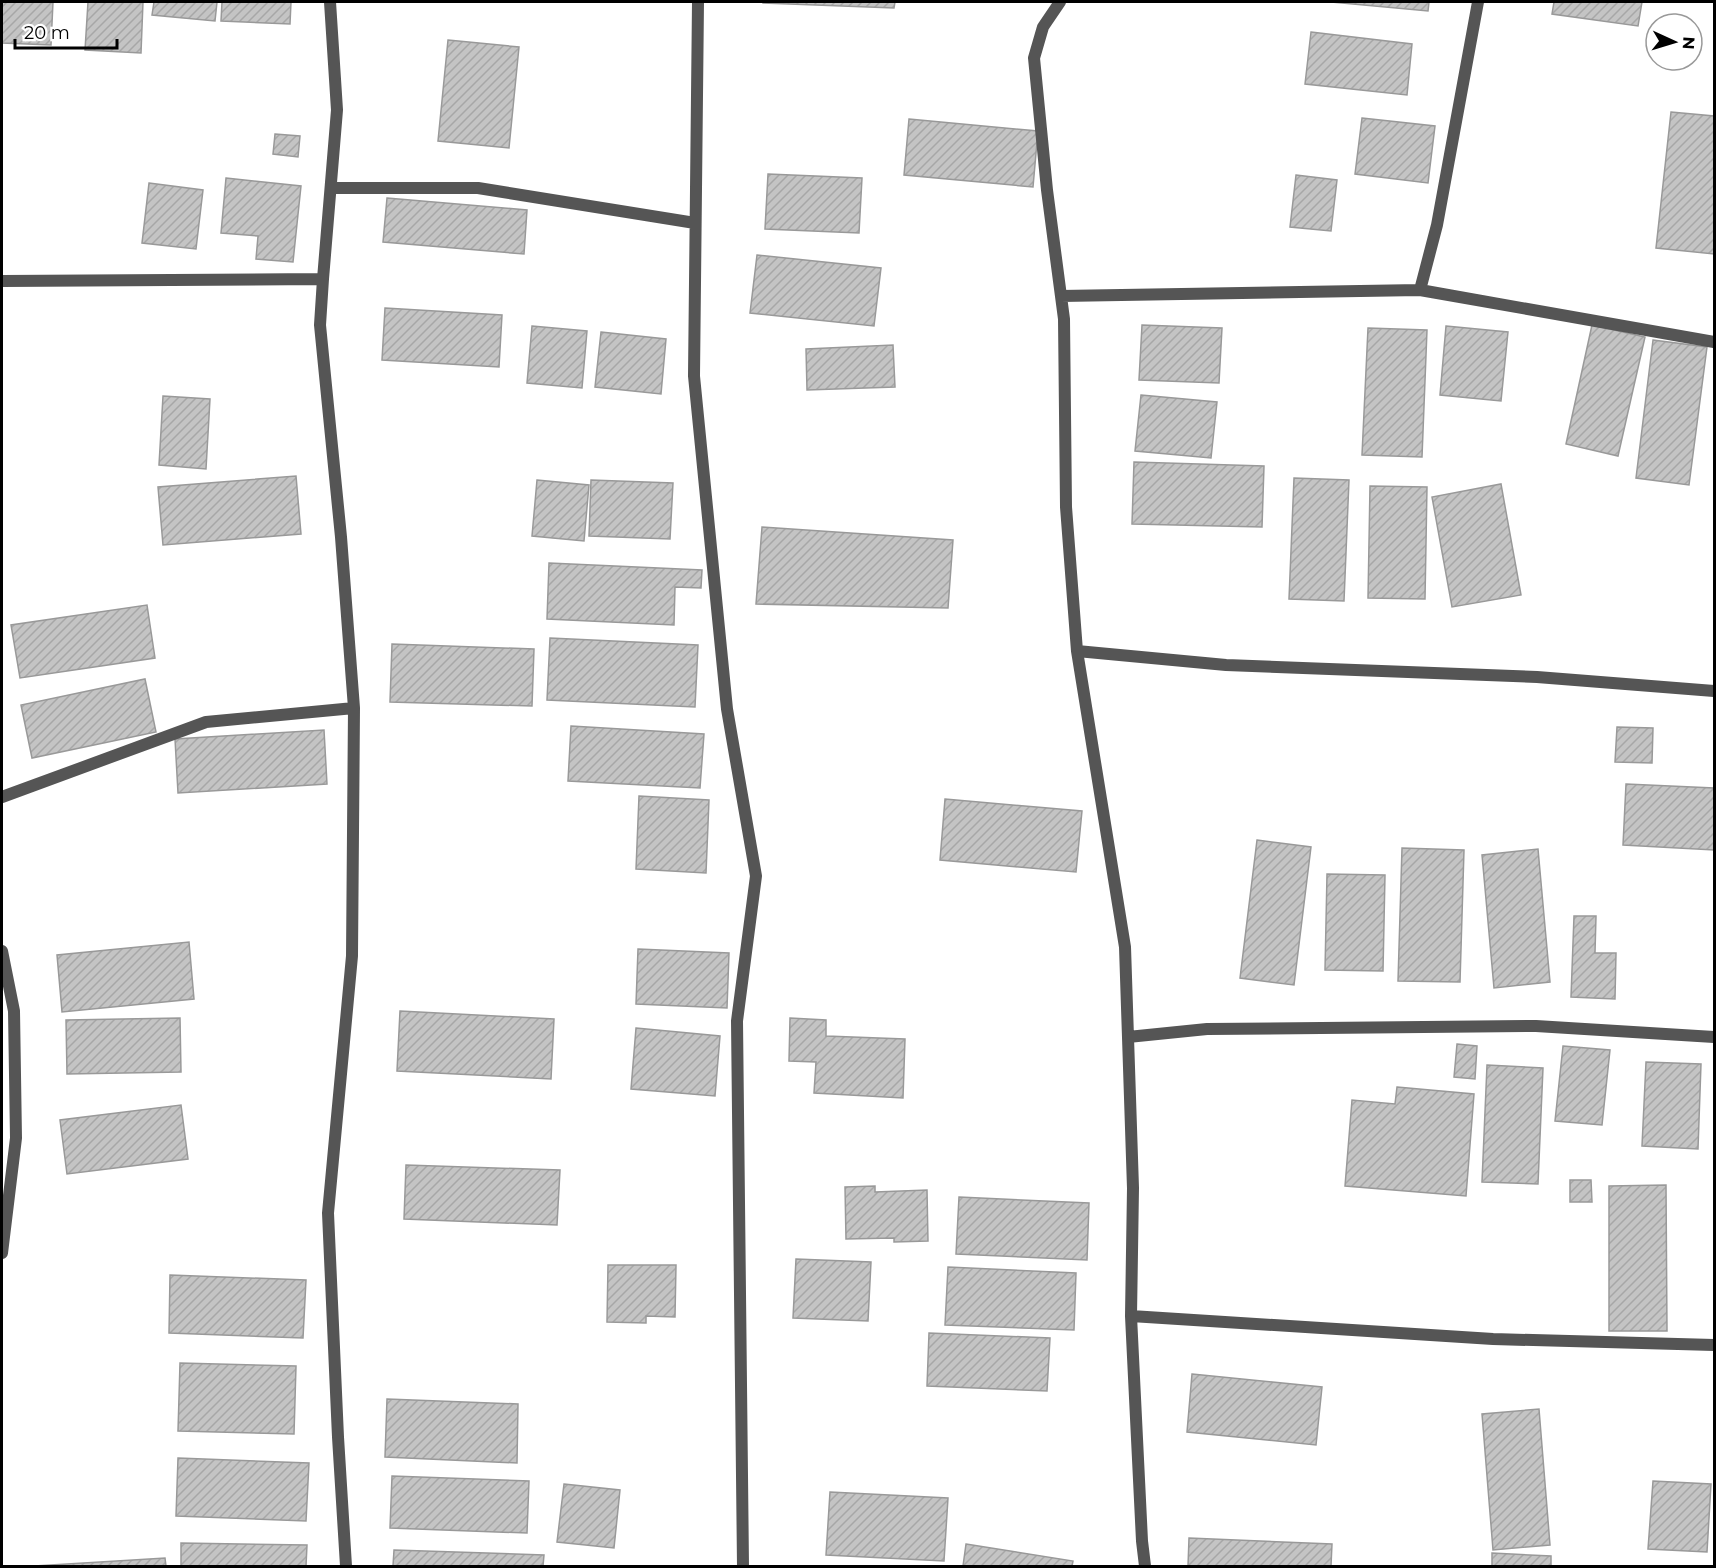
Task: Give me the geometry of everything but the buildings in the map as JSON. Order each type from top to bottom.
[{"type":"street","points":[[330,2],[337,110],[320,325],[341,537],[354,708],[352,956],[328,1213],[346,1566]]},
{"type":"street","points":[[698,2],[694,376],[727,709],[756,876],[737,1021],[743,1566]]},
{"type":"street","points":[[1059,2],[1043,27],[1034,58],[1047,190],[1064,319],[1066,507],[1077,651],[1125,947],[1133,1188],[1131,1316],[1145,1566]]},
{"type":"street","points":[[1420,290],[1437,225],[1478,2]]},
{"type":"street","points":[[331,188],[478,188],[695,223]]},
{"type":"street","points":[[2,281],[322,279]]},
{"type":"street","points":[[1061,296],[1420,290],[1714,342]]},
{"type":"street","points":[[1077,651],[1226,665],[1537,677],[1714,691]]},
{"type":"street","points":[[2,797],[206,722],[354,708]]},
{"type":"street","points":[[2,951],[14,1011],[16,1138],[2,1253]]},
{"type":"street","points":[[1128,1037],[1207,1029],[1536,1026],[1714,1037]]},
{"type":"street","points":[[1131,1316],[1492,1339],[1714,1345]]}]
